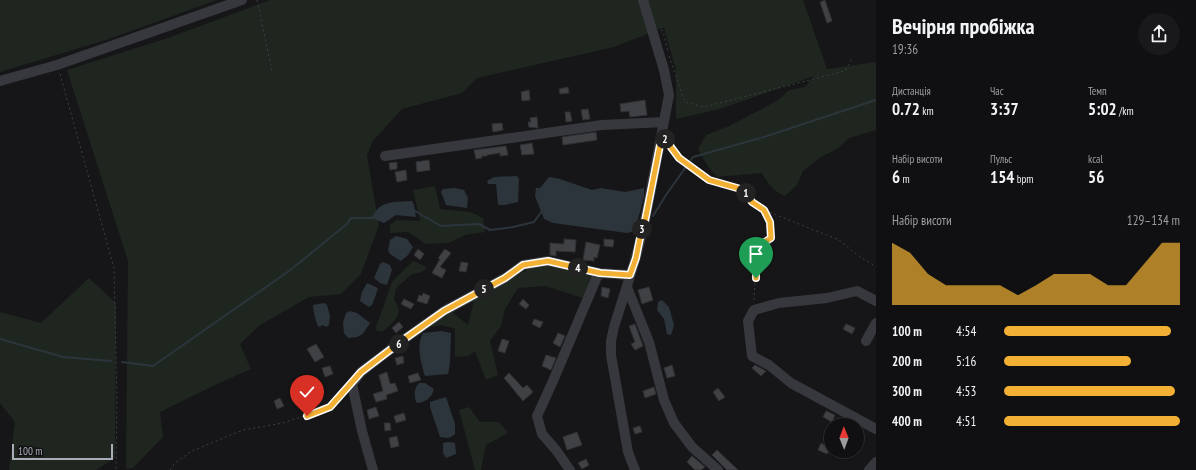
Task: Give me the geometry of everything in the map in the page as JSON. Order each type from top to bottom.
[{"type":"street","points":[[0,81],[57,65],[242,0]]},
{"type":"street","points":[[635,470],[628,452],[611,355],[611,341],[626,287],[636,258],[645,221],[662,135],[668,95],[664,70],[643,0]]},
{"type":"street","points":[[385,156],[602,125],[627,122],[664,122]]},
{"type":"street","points":[[373,470],[362,431],[352,384],[361,372],[403,340],[444,311],[505,278],[523,265],[548,261],[600,273],[630,275]]},
{"type":"street","points":[[570,470],[556,450],[542,434],[537,416],[554,381],[596,279],[600,273]]},
{"type":"street","points":[[626,287],[650,342],[664,400],[674,423],[692,447],[718,470]]},
{"type":"street","points":[[876,301],[857,291],[846,292],[827,298],[779,303],[754,310],[748,321],[752,356],[769,365],[791,383],[876,429]]},
{"type":"street","points":[[866,341],[876,323]]},
{"type":"street","points":[[869,470],[876,462]]},
{"type":"path","points":[[257,0],[272,71]]},
{"type":"path","points":[[652,28],[663,31],[668,53],[685,102],[704,107],[845,72],[852,59]]},
{"type":"path","points":[[57,65],[114,268],[117,399],[116,470]]},
{"type":"path","points":[[662,135],[679,158],[709,180],[744,190],[752,202],[764,210],[839,240],[856,254],[876,267]]},
{"type":"path","points":[[754,310],[756,259],[759,246],[771,238],[770,222],[764,210]]},
{"type":"path","points":[[170,470],[175,463],[192,451],[242,430],[283,423],[330,407],[352,384]]},
{"type":"shaded area","points":[[0,0],[217,0],[109,39],[0,72]]},
{"type":"shaded area","points":[[270,0],[639,0],[650,33],[614,47],[477,78],[462,93],[402,109],[372,142],[367,156],[379,225],[361,274],[341,294],[309,297],[260,325],[240,344],[251,369],[160,412],[163,437],[133,468],[126,469],[128,261],[67,70],[168,38]]},
{"type":"shaded area","points":[[643,0],[803,0],[827,69],[876,62],[876,130],[849,138],[837,149],[821,157],[803,171],[797,185],[785,196],[771,187],[762,173],[717,177],[707,165],[698,149],[706,135],[727,127],[760,110],[778,100],[789,90],[805,87],[814,76],[720,109],[676,119],[676,70],[664,28],[653,31]]},
{"type":"shaded area","points":[[517,176],[519,179],[518,202],[498,205],[496,184],[488,184],[487,181],[494,177]]},
{"type":"shaded area","points":[[549,177],[560,179],[592,190],[601,188],[625,192],[644,188],[644,196],[635,231],[627,233],[553,223],[544,219],[535,196],[536,188],[540,188]]},
{"type":"shaded area","points":[[435,186],[440,209],[471,212],[483,218],[485,232],[465,235],[449,243],[426,244],[408,232],[390,233],[390,225],[397,220],[420,221],[413,190]]},
{"type":"shaded area","points":[[455,188],[464,190],[468,198],[467,208],[446,205],[441,192],[443,189]]},
{"type":"shaded area","points":[[412,201],[416,217],[396,215],[384,223],[372,218],[375,212],[383,205],[394,202]]},
{"type":"shaded area","points":[[396,236],[407,239],[413,247],[408,255],[401,261],[390,254],[388,250],[390,240]]},
{"type":"shaded area","points":[[413,261],[427,267],[422,272],[412,274],[396,288],[394,300],[399,309],[396,318],[382,332],[375,330],[392,282]]},
{"type":"shaded area","points":[[383,262],[390,265],[392,270],[387,285],[380,283],[374,278],[380,264]]},
{"type":"shaded area","points":[[549,264],[592,276],[583,298],[545,286],[518,288],[505,309],[501,326],[490,341],[498,375],[486,380],[475,351],[469,356],[455,357],[455,329],[442,325],[424,328],[452,312],[468,325],[474,300],[529,269]]},
{"type":"shaded area","points":[[89,278],[116,303],[115,458],[96,470],[9,470],[15,422],[0,403],[0,312],[41,323]]},
{"type":"shaded area","points":[[367,283],[378,289],[372,305],[369,307],[360,301],[362,292]]},
{"type":"shaded area","points":[[662,300],[669,307],[674,325],[671,335],[667,334],[664,319],[657,310],[658,302]]},
{"type":"shaded area","points":[[324,303],[327,305],[330,316],[329,325],[326,327],[323,325],[319,327],[315,317],[313,305]]},
{"type":"shaded area","points":[[350,311],[357,313],[370,323],[362,335],[348,338],[344,333],[343,322],[346,313]]},
{"type":"shaded area","points":[[442,331],[451,333],[448,374],[425,376],[420,354],[421,338],[423,333]]},
{"type":"shaded area","points":[[419,383],[425,383],[434,389],[428,399],[424,402],[418,403],[416,402],[415,392]]},
{"type":"shaded area","points":[[446,397],[455,424],[455,434],[448,438],[440,437],[430,407],[430,402]]},
{"type":"shaded area","points":[[469,407],[480,422],[499,422],[508,433],[486,445],[481,470],[475,470],[459,410]]},
{"type":"shaded area","points":[[443,443],[455,443],[456,454],[446,458],[443,453]]},
{"type":"building","points":[[825,0],[832,21],[827,23],[820,2]]},
{"type":"building","points":[[568,87],[569,93],[560,94],[559,89]]},
{"type":"building","points":[[529,90],[530,100],[522,101],[521,92]]},
{"type":"building","points":[[645,100],[647,115],[630,117],[629,111],[621,112],[620,104]]},
{"type":"building","points":[[588,109],[590,119],[583,120],[581,110]]},
{"type":"building","points":[[565,112],[570,112],[572,121],[566,122]]},
{"type":"building","points":[[537,117],[538,128],[529,127],[528,122],[531,122],[530,118]]},
{"type":"building","points":[[502,123],[503,130],[493,132],[492,124]]},
{"type":"building","points":[[596,132],[597,140],[563,145],[562,137]]},
{"type":"building","points":[[532,143],[534,154],[522,155],[520,145]]},
{"type":"building","points":[[506,146],[508,155],[500,156],[500,153],[482,156],[482,158],[476,159],[474,150]]},
{"type":"building","points":[[429,160],[430,170],[417,172],[416,162]]},
{"type":"building","points":[[397,162],[397,169],[390,170],[389,163]]},
{"type":"building","points":[[406,170],[407,180],[397,182],[395,172]]},
{"type":"building","points":[[564,239],[576,240],[575,252],[556,251],[556,256],[550,255],[550,243],[564,244]]},
{"type":"building","points":[[604,239],[614,240],[613,247],[604,246]]},
{"type":"building","points":[[586,242],[600,245],[597,258],[594,257],[594,261],[583,260]]},
{"type":"building","points":[[418,249],[424,254],[420,260],[414,255]]},
{"type":"building","points":[[445,249],[451,253],[440,267],[446,270],[442,278],[432,273],[440,259],[438,258]]},
{"type":"building","points":[[461,262],[468,263],[466,272],[459,271]]},
{"type":"building","points":[[602,287],[610,289],[608,298],[601,296]]},
{"type":"building","points":[[649,287],[653,300],[642,304],[638,290]]},
{"type":"building","points":[[423,293],[430,296],[427,304],[417,301],[419,295],[422,296]]},
{"type":"building","points":[[404,299],[414,304],[411,309],[401,304]]},
{"type":"building","points":[[523,299],[529,305],[526,309],[519,304]]},
{"type":"building","points":[[534,319],[543,322],[540,328],[532,324]]},
{"type":"building","points":[[399,322],[403,327],[396,333],[392,328]]},
{"type":"building","points":[[635,324],[643,346],[635,350],[631,344],[635,342],[629,326]]},
{"type":"building","points":[[846,324],[855,328],[852,334],[843,329]]},
{"type":"building","points":[[558,333],[565,336],[560,347],[553,343]]},
{"type":"building","points":[[502,339],[509,341],[505,353],[498,351]]},
{"type":"building","points":[[316,344],[324,357],[315,362],[307,349]]},
{"type":"building","points":[[546,355],[556,358],[551,370],[542,366]]},
{"type":"building","points":[[403,356],[404,363],[397,365],[395,358]]},
{"type":"building","points":[[672,365],[675,376],[667,378],[664,368]]},
{"type":"building","points":[[755,365],[766,371],[761,376],[752,368]]},
{"type":"building","points":[[330,366],[333,374],[325,377],[322,368]]},
{"type":"building","points":[[387,372],[390,384],[395,383],[398,391],[386,395],[387,399],[376,402],[373,394],[383,391],[379,375]]},
{"type":"building","points":[[418,373],[421,380],[410,383],[408,376]]},
{"type":"building","points":[[509,373],[523,388],[527,385],[533,392],[523,401],[504,378]]},
{"type":"building","points":[[654,387],[656,394],[645,398],[643,391]]},
{"type":"building","points":[[718,388],[725,397],[719,401],[713,392]]},
{"type":"building","points":[[280,398],[284,406],[277,409],[274,401]]},
{"type":"building","points":[[376,407],[379,416],[369,419],[367,410]]},
{"type":"building","points":[[826,411],[835,415],[834,418],[823,417]]},
{"type":"building","points":[[404,413],[406,420],[396,423],[394,416]]},
{"type":"building","points":[[384,423],[390,423],[391,430],[385,431]]},
{"type":"building","points":[[640,426],[642,432],[635,434],[633,428]]},
{"type":"building","points":[[577,432],[582,445],[567,450],[563,437]]},
{"type":"building","points":[[397,436],[399,446],[391,448],[389,438]]},
{"type":"building","points":[[821,443],[824,444],[824,453],[818,450]]},
{"type":"building","points":[[717,450],[738,470],[727,470],[712,455]]},
{"type":"building","points":[[692,456],[705,467],[701,470],[695,470],[687,462]]},
{"type":"building","points":[[586,459],[589,465],[582,469],[578,463]]},
{"type":"waterway","points":[[653,216],[693,157],[764,137],[876,100]]},
{"type":"waterway","points":[[413,211],[441,226],[479,224],[490,230],[534,222],[542,211]]},
{"type":"waterway","points":[[122,362],[153,366],[289,271],[347,224],[351,218],[375,218]]},
{"type":"waterway","points":[[0,339],[63,357],[111,361]]},
{"type":"route","points":[[307,416],[330,407],[352,384],[361,372],[444,311],[505,278],[523,265],[548,261],[600,273],[630,275],[636,258],[645,221],[662,135],[679,158],[691,168],[709,180],[744,190],[752,202],[764,210],[770,222],[771,238],[759,246],[756,259],[756,278]]}]
